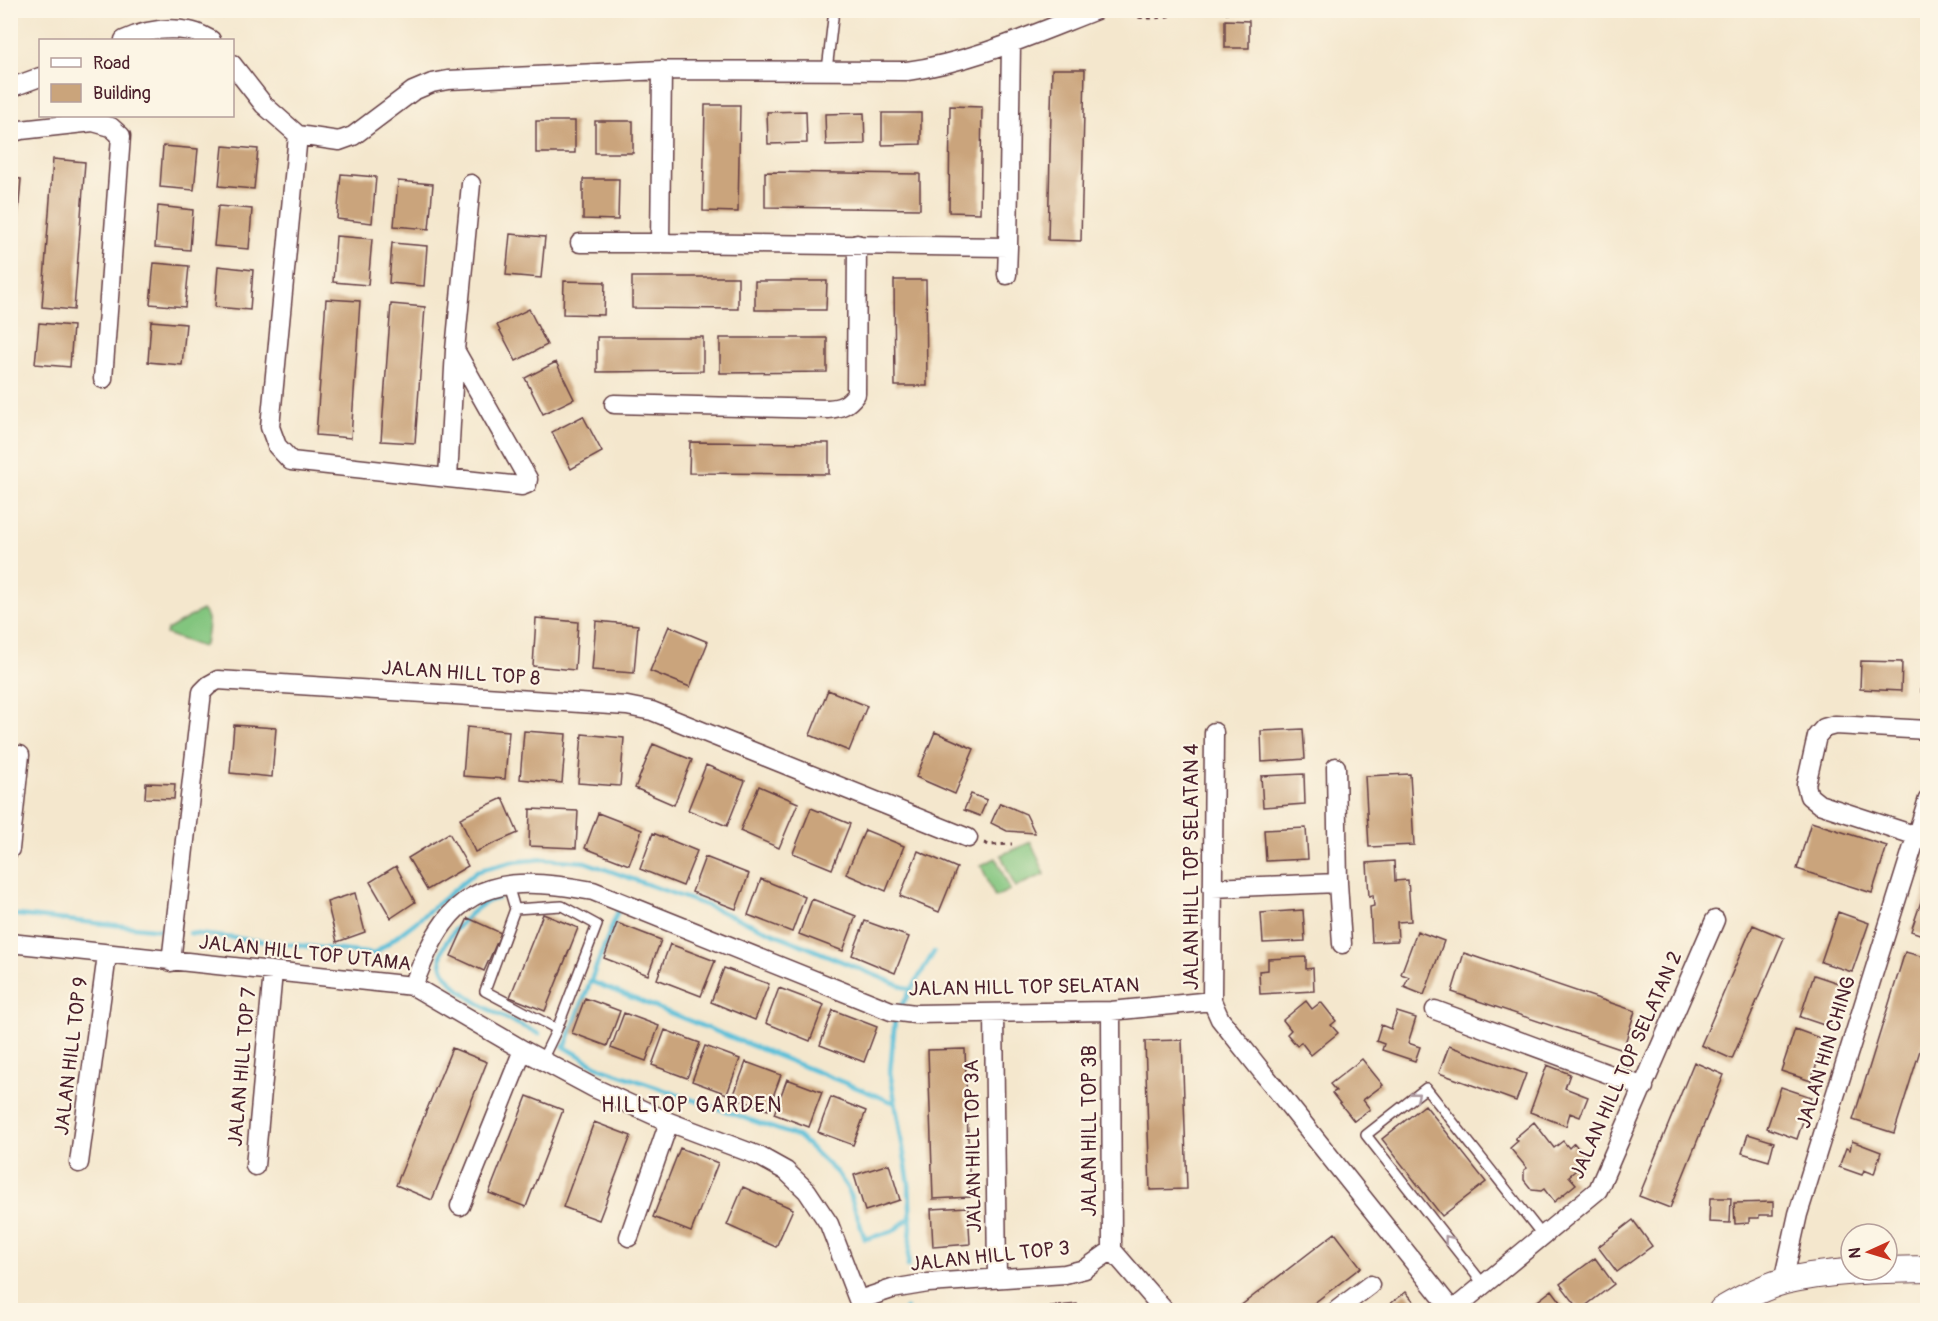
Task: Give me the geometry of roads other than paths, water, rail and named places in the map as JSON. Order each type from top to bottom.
[{"type":"main road","points":[[1722,1311],[1745,1296],[1783,1282],[1806,1277],[1876,1270],[1928,1269]]},
{"type":"street","points":[[234,67],[264,105],[298,135],[339,141],[353,136],[413,91],[432,83],[448,80],[662,70],[907,71],[936,67],[1011,44],[1096,10]]},
{"type":"street","points":[[126,39],[138,34],[162,30],[191,31],[210,39]]},
{"type":"street","points":[[1007,275],[1011,44]]},
{"type":"street","points":[[660,243],[662,70]]},
{"type":"street","points":[[10,88],[39,77]]},
{"type":"street","points":[[10,133],[93,122],[111,127],[121,136],[104,379]]},
{"type":"street","points":[[298,135],[270,427],[277,446],[291,461],[522,486],[527,484],[528,479],[455,350]]},
{"type":"street","points":[[448,478],[455,350],[471,184]]},
{"type":"street","points":[[580,243],[1008,247]]},
{"type":"street","points":[[614,404],[828,409],[840,408],[849,403],[856,394],[857,244]]},
{"type":"street","name":"JALAN HILL TOP 8","points":[[171,962],[202,692],[218,680],[627,706],[652,711],[968,838]]},
{"type":"street","points":[[1917,836],[1819,804],[1809,796],[1806,785],[1817,736],[1824,728],[1835,725],[1928,730]]},
{"type":"street","name":"JALAN HILL TOP SELATAN 4","points":[[1212,1001],[1214,732]]},
{"type":"street","points":[[10,849],[20,756]]},
{"type":"street","points":[[1336,767],[1341,944]]},
{"type":"street","name":"JALAN HIN CHING","points":[[1783,1282],[1798,1214],[1928,800]]},
{"type":"street","name":"JALAN HILL TOP SELATAN","points":[[413,986],[426,953],[445,922],[468,899],[484,890],[508,885],[552,883],[593,891],[891,1011],[915,1014],[1111,1011],[1212,1001]]},
{"type":"street","points":[[1212,888],[1338,883]]},
{"type":"street","name":"JALAN HILL TOP SELATAN 2","points":[[1453,1311],[1598,1190],[1716,920]]},
{"type":"street","name":"JALAN HILL TOP UTAMA","points":[[10,943],[171,962],[413,986],[594,1088],[669,1122],[759,1156],[786,1171],[807,1191],[829,1224],[861,1305]]},
{"type":"street","name":"JALAN HILL TOP 9","points":[[80,1163],[107,955]]},
{"type":"street","name":"JALAN HILL TOP 7","points":[[255,1166],[273,972]]},
{"type":"street","points":[[1212,1001],[1220,1019],[1453,1311]]},
{"type":"street","points":[[1435,1010],[1644,1087]]},
{"type":"street","name":"JALAN HILL TOP 3B","points":[[1111,1011],[1112,1250]]},
{"type":"street","name":"JALAN HILL TOP 3A","points":[[994,1014],[997,1278]]},
{"type":"street","points":[[460,1206],[523,1050]]},
{"type":"street","points":[[629,1237],[669,1122]]},
{"type":"street","points":[[1112,1250],[1164,1311]]},
{"type":"street","name":"JALAN HILL TOP 3","points":[[861,1305],[892,1289],[928,1283],[1065,1274],[1085,1269],[1112,1250]]},
{"type":"street","points":[[1337,1311],[1370,1285]]},
{"type":"lane","points":[[827,70],[834,10]]},
{"type":"lane","points":[[508,885],[515,909],[485,991],[556,1029]]},
{"type":"lane","points":[[515,909],[562,906],[597,925],[542,1060]]},
{"type":"lane","points":[[1484,1285],[1366,1136],[1426,1088],[1543,1236]]},
{"type":"waterway","points":[[190,933],[374,954],[477,871],[513,862],[543,859],[585,862],[705,905],[911,990]]},
{"type":"waterway","points":[[498,898],[479,907],[454,931],[443,949],[441,961],[445,973],[467,995],[498,1014],[539,1034]]},
{"type":"waterway","points":[[565,1047],[620,909]]},
{"type":"waterway","points":[[17,915],[163,930]]},
{"type":"waterway","points":[[900,1008],[934,952]]},
{"type":"waterway","points":[[590,981],[895,1103]]},
{"type":"waterway","points":[[893,1018],[895,1019],[890,1072],[909,1183],[911,1227],[908,1266]]},
{"type":"waterway","points":[[563,1046],[601,1068],[799,1137],[837,1173],[848,1189],[865,1239],[893,1231],[911,1217]]},
{"type":"district","name":"HILLTOP GARDEN","points":[[692,1105]]}]
